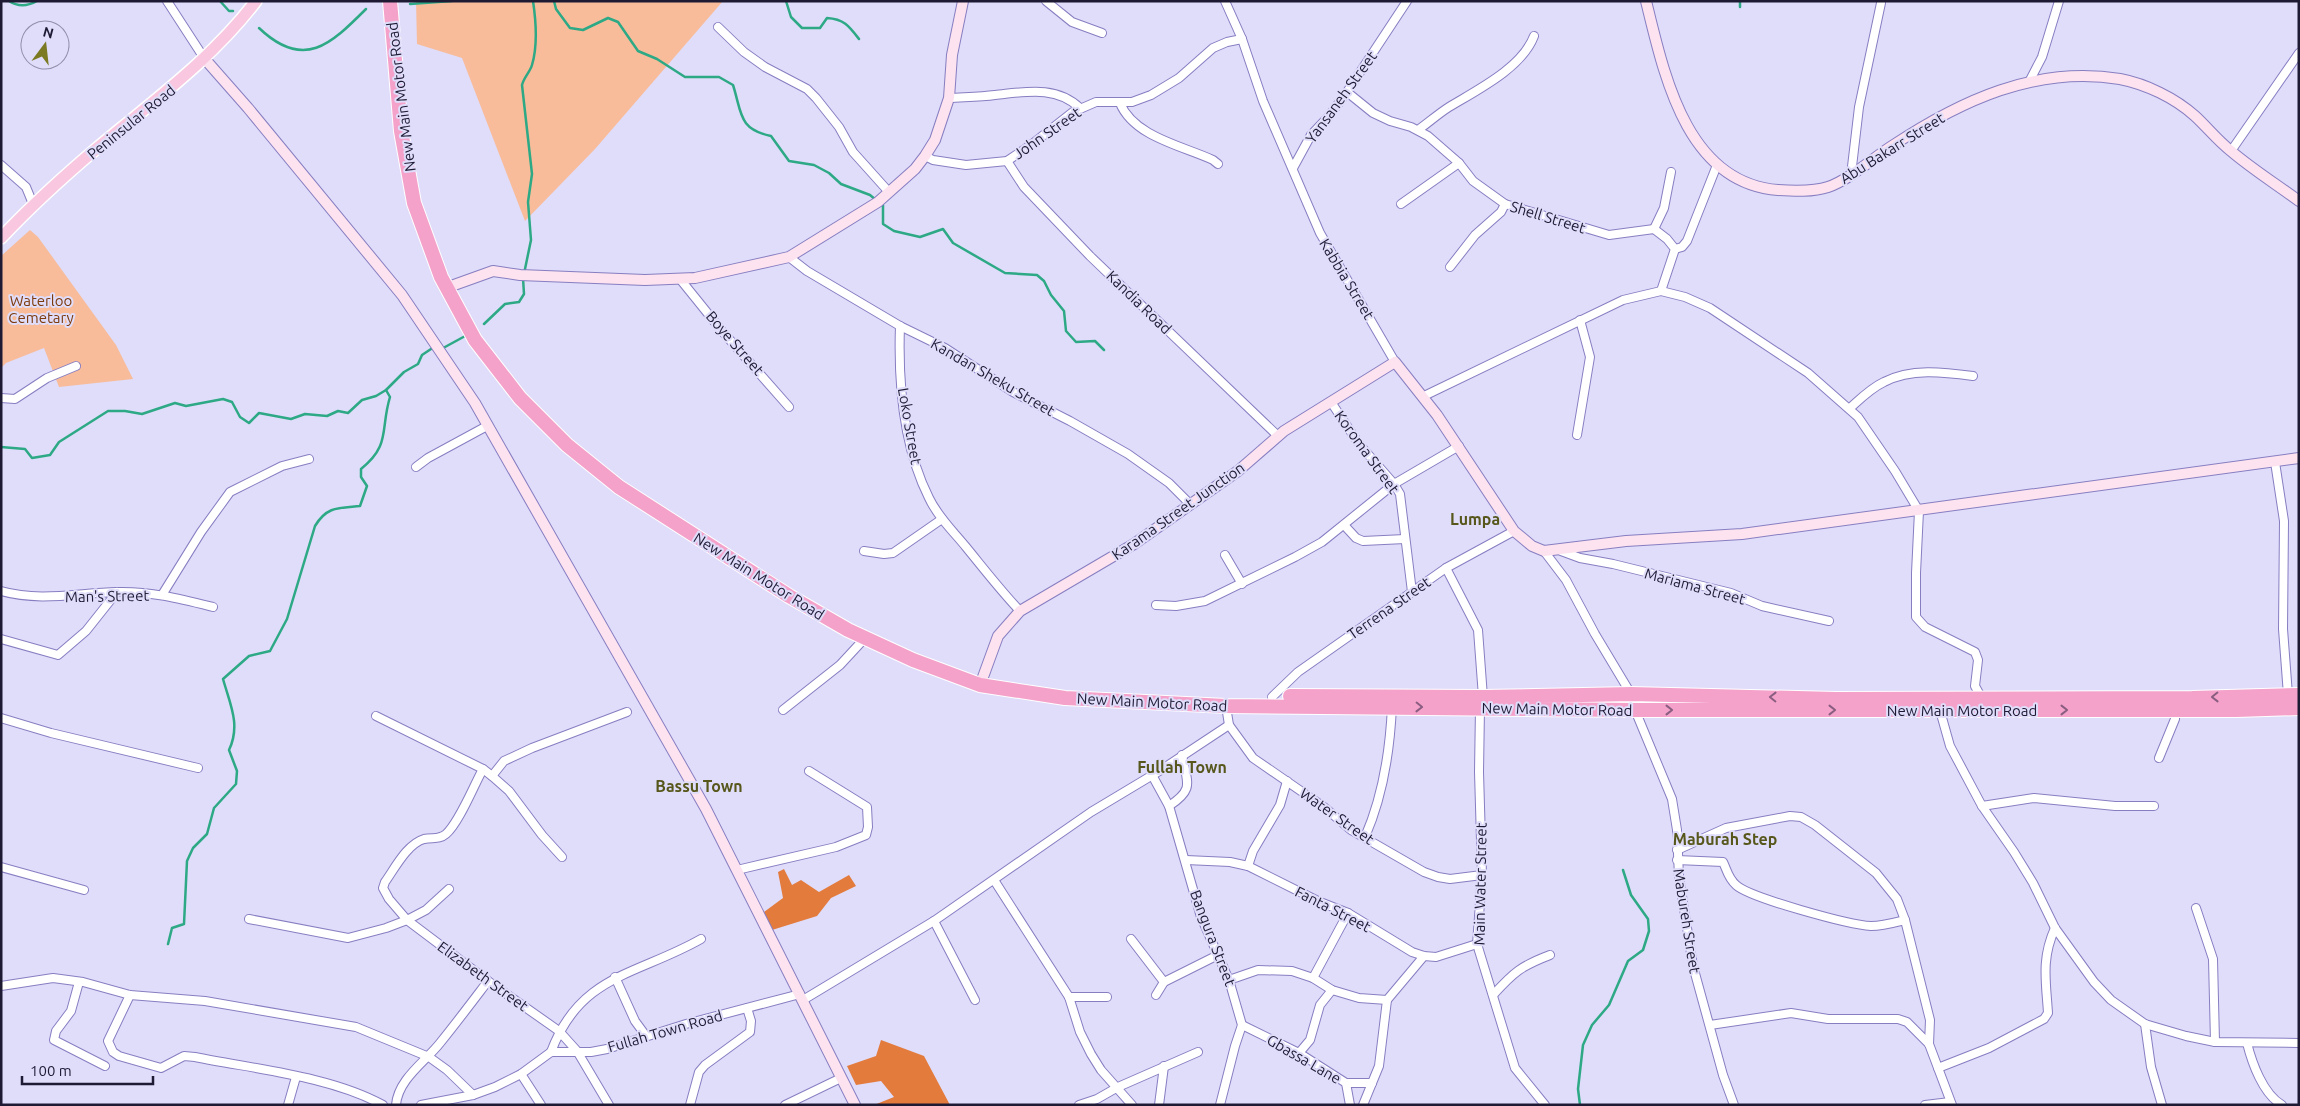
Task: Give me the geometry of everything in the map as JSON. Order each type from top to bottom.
[{"type":"highway","name":"New Main Motor Road","points":[[390,1],[401,131],[414,203],[441,277],[476,340],[520,398],[567,445],[619,487],[789,596],[865,638],[913,660],[980,685],[1065,698],[1226,706],[1392,706],[1482,703],[1631,694],[2176,710],[2237,704],[2294,695]]},
{"type":"highway","name":"New Main Motor Road","points":[[397,1],[409,130],[422,201],[454,285],[482,336],[525,393],[572,440],[624,481],[786,585],[851,623],[916,653],[982,677],[1065,690],[1142,695],[1272,697],[1376,695],[1482,703],[1635,710],[1939,703],[1980,697],[2237,704],[2299,708]]},
{"type":"main road","name":"Peninsular Road","points":[[1,238],[33,204],[176,85],[236,28],[256,1]]},
{"type":"street","points":[[168,1],[204,58],[248,108],[402,295],[475,403],[697,792],[855,1105]]},
{"type":"street","points":[[454,285],[493,271],[520,275],[645,280],[695,278],[789,257],[878,202],[888,191],[915,170],[925,156],[939,132],[949,98],[952,55],[963,1]]},
{"type":"street","points":[[1046,1],[1072,22],[1102,33]]},
{"type":"street","name":"Kabbia Street","points":[[1225,1],[1242,39],[1263,101],[1320,233],[1395,362],[1424,396],[1459,446],[1514,532]]},
{"type":"street","name":"Yansaneh Street","points":[[1293,168],[1311,135],[1329,116],[1347,92],[1407,1]]},
{"type":"street","name":"Abu Bakarr Street","points":[[1646,1],[1676,104],[1695,139],[1717,165],[1744,184],[1784,191],[1828,187],[1851,175],[1861,166],[1949,111],[2002,88],[2049,77],[2089,75],[2122,79],[2159,92],[2194,115],[2231,152],[2299,201]]},
{"type":"street","points":[[2029,82],[2042,57],[2059,1]]},
{"type":"street","points":[[1851,175],[1859,107],[1880,3]]},
{"type":"street","points":[[718,27],[744,52],[764,67],[806,89],[816,98],[839,128],[853,152],[888,191]]},
{"type":"street","points":[[1418,130],[1448,108],[1486,86],[1531,46],[1534,36]]},
{"type":"street","name":"John Street","points":[[925,156],[933,160],[966,166],[1007,161],[1080,108],[1096,102],[1132,102],[1151,94],[1179,78],[1213,48],[1227,42],[1242,39]]},
{"type":"street","points":[[2231,152],[2299,52]]},
{"type":"street","points":[[949,98],[1028,91],[1049,92],[1071,100],[1080,108]]},
{"type":"street","name":"Shell Street","points":[[1347,92],[1373,112],[1428,136],[1459,163],[1473,182],[1505,204],[1609,235],[1654,229]]},
{"type":"street","points":[[1120,103],[1124,112],[1147,131],[1167,142],[1213,160],[1218,164]]},
{"type":"street","name":"Kandia Road","points":[[1007,161],[1024,187],[1090,256],[1278,436]]},
{"type":"street","points":[[1401,204],[1459,163]]},
{"type":"street","points":[[1,165],[26,187],[33,204]]},
{"type":"street","points":[[1675,249],[1682,247],[1687,241],[1717,165]]},
{"type":"street","points":[[1670,172],[1664,208],[1654,229],[1667,239],[1675,249]]},
{"type":"street","points":[[1450,267],[1475,235],[1501,212],[1505,204]]},
{"type":"street","points":[[1661,290],[1675,249]]},
{"type":"street","name":"Kandan Sheku Street","points":[[789,257],[807,271],[900,326],[945,348],[1013,392],[1070,420],[1128,454],[1169,484],[1191,505]]},
{"type":"street","name":"Boye Street","points":[[680,279],[722,331],[789,407]]},
{"type":"street","points":[[1424,396],[1623,300],[1661,290],[1685,296],[1710,308],[1808,373],[1858,417],[1895,471],[1919,512],[1916,617],[1925,626],[1976,652],[1978,660],[1974,686],[1980,697]]},
{"type":"street","points":[[1577,435],[1590,357],[1580,320]]},
{"type":"street","name":"Loko Street","points":[[900,326],[899,361],[909,438],[917,469],[929,499],[942,519],[1020,612]]},
{"type":"street","name":"Karama Street Junction","points":[[982,677],[998,636],[1020,612],[1111,558],[1191,505],[1238,470],[1278,436],[1395,362]]},
{"type":"street","points":[[1,398],[15,399],[47,378],[76,366]]},
{"type":"street","points":[[1850,408],[1884,382],[1903,375],[1932,372],[1972,376]]},
{"type":"street","name":"Koroma Street","points":[[1331,402],[1359,444],[1394,484],[1400,494],[1412,592]]},
{"type":"street","points":[[416,467],[428,458],[487,426]]},
{"type":"street","points":[[1156,605],[1176,606],[1204,601],[1242,584],[1322,542],[1394,484],[1459,446]]},
{"type":"street","points":[[1514,532],[1532,546],[1544,551],[1560,551],[1626,541],[1742,534],[1919,512],[2299,458]]},
{"type":"street","points":[[162,595],[201,532],[230,492],[282,466],[309,459]]},
{"type":"street","points":[[2275,462],[2284,521],[2283,628],[2294,695]]},
{"type":"street","points":[[864,551],[892,553],[942,519]]},
{"type":"street","points":[[1344,525],[1356,538],[1363,541],[1405,539]]},
{"type":"street","name":"Terrena Street","points":[[1272,697],[1298,672],[1446,568],[1514,532]]},
{"type":"street","points":[[1544,551],[1566,580],[1595,634],[1631,694]]},
{"type":"street","name":"Mariama Street","points":[[1560,551],[1580,558],[1613,564],[1731,593],[1771,608],[1829,621]]},
{"type":"street","points":[[1225,555],[1242,584]]},
{"type":"street","name":"Main Water Street","points":[[1446,568],[1478,630],[1482,703],[1479,772],[1482,875],[1478,944],[1516,1068],[1545,1105]]},
{"type":"street","name":"Man's Street","points":[[1,591],[18,596],[45,598],[117,592],[162,595],[213,606]]},
{"type":"street","points":[[1,638],[58,655],[86,631],[117,592]]},
{"type":"street","points":[[783,710],[840,665],[865,638]]},
{"type":"street","points":[[1939,703],[1950,746],[1982,806],[2019,860],[2055,928],[2094,982],[2112,1000],[2145,1024],[2186,1036],[2215,1042],[2299,1043]]},
{"type":"street","name":"Water Street","points":[[1226,706],[1229,725],[1252,758],[1287,781],[1351,830],[1424,872],[1438,877],[1450,879],[1482,875]]},
{"type":"street","points":[[1365,838],[1373,820],[1384,780],[1392,706]]},
{"type":"street","name":"Mabureh Street","points":[[1635,710],[1672,799],[1677,860],[1693,966],[1734,1105]]},
{"type":"street","points":[[2159,758],[2175,719],[2176,710]]},
{"type":"street","points":[[492,776],[504,761],[532,748],[627,712]]},
{"type":"street","points":[[376,716],[483,769],[509,791],[562,858]]},
{"type":"street","points":[[1,718],[51,733],[198,768]]},
{"type":"street","name":"Fullah Town Road","points":[[551,1052],[591,1052],[607,1049],[646,1036],[747,1008],[801,997],[934,921],[1091,812],[1229,725]]},
{"type":"street","points":[[1169,806],[1183,797],[1188,786],[1182,755]]},
{"type":"street","name":"Elizabeth Street","points":[[483,769],[454,826],[446,834],[436,839],[425,839],[413,845],[385,882],[383,888],[388,900],[407,920],[559,1031],[577,1051],[609,1105]]},
{"type":"street","points":[[737,870],[836,848],[866,835],[868,827],[867,807],[809,770]]},
{"type":"street","name":"Bangura Street","points":[[1152,775],[1169,806],[1201,917],[1230,980],[1242,1025]]},
{"type":"street","points":[[1248,866],[1263,833],[1280,805],[1287,781]]},
{"type":"street","points":[[1982,806],[2034,798],[2115,806],[2154,806]]},
{"type":"street","points":[[1677,850],[1726,828],[1790,816],[1801,818],[1814,825],[1876,873],[1897,899],[1905,920],[1930,1020],[1929,1044],[1951,1103],[1924,1105]]},
{"type":"street","name":"Fanta Street","points":[[1186,860],[1230,862],[1248,866],[1320,902],[1348,913],[1412,952],[1424,956]]},
{"type":"street","points":[[1677,860],[1723,862],[1732,881],[1745,891],[1769,900],[1856,924],[1886,925],[1905,920]]},
{"type":"street","points":[[1,866],[84,890]]},
{"type":"street","points":[[994,880],[1069,997],[1080,1032],[1091,1054],[1132,1105]]},
{"type":"street","points":[[249,919],[348,938],[386,928],[407,920],[426,910],[449,889]]},
{"type":"street","points":[[2196,908],[2213,960],[2215,1042]]},
{"type":"street","points":[[1313,978],[1348,913]]},
{"type":"street","points":[[934,921],[975,1000]]},
{"type":"street","points":[[1938,1068],[1989,1048],[2044,1019],[2048,1013],[2045,956],[2055,928]]},
{"type":"street","points":[[421,1105],[473,1095],[521,1074],[551,1052],[559,1031],[576,1008],[601,986],[615,977],[677,952],[700,939]]},
{"type":"street","points":[[1131,939],[1164,982]]},
{"type":"street","points":[[1363,1105],[1379,1066],[1387,1000],[1424,956],[1436,957],[1478,944]]},
{"type":"street","points":[[1156,995],[1164,982],[1218,955]]},
{"type":"street","points":[[1494,995],[1516,971],[1526,964],[1550,955]]},
{"type":"street","points":[[1230,980],[1258,970],[1292,972],[1313,978],[1332,990],[1359,998],[1387,1000]]},
{"type":"street","points":[[615,977],[635,1021],[646,1036]]},
{"type":"street","points":[[1,986],[53,978],[79,982],[130,995],[205,1001],[356,1027],[429,1057],[447,1070],[473,1095]]},
{"type":"street","points":[[396,1105],[400,1090],[413,1071],[429,1057],[488,981]]},
{"type":"street","points":[[79,982],[71,1011],[56,1031],[54,1040],[105,1066]]},
{"type":"street","points":[[1299,1053],[1310,1040],[1320,1005],[1332,990]]},
{"type":"street","points":[[130,995],[108,1041],[113,1052],[119,1056],[161,1068],[184,1056],[195,1057],[318,1081],[366,1096],[383,1105]]},
{"type":"street","points":[[1069,997],[1107,997]]},
{"type":"street","points":[[690,1105],[699,1072],[704,1065],[750,1032],[751,1021],[747,1008]]},
{"type":"street","points":[[1710,1025],[1791,1013],[1812,1017],[1846,1019],[1898,1018],[1907,1022],[1929,1044]]},
{"type":"street","points":[[2145,1024],[2151,1068],[2162,1105]]},
{"type":"street","points":[[1220,1105],[1234,1046],[1242,1025]]},
{"type":"street","name":"Gbassa Lane","points":[[1242,1025],[1299,1053],[1346,1083],[1350,1105]]},
{"type":"street","points":[[2247,1043],[2261,1079],[2275,1101],[2282,1105]]},
{"type":"street","points":[[1079,1105],[1098,1100],[1118,1087],[1198,1052]]},
{"type":"street","points":[[1159,1105],[1164,1066]]},
{"type":"street","points":[[521,1074],[541,1105]]},
{"type":"street","points":[[288,1105],[296,1077]]},
{"type":"street","points":[[785,1105],[841,1078]]},
{"type":"street","points":[[1346,1083],[1372,1083]]},
{"type":"green space","points":[[416,1],[723,1],[595,149],[525,221],[462,58],[417,44]]},
{"type":"green space","name":"Waterloo Cemetary","points":[[30,230],[38,237],[116,345],[133,379],[59,387],[44,348],[6,363],[1,368],[1,256]]},
{"type":"shaded area","points":[[784,869],[792,885],[801,880],[819,892],[849,875],[856,886],[831,898],[817,916],[772,930],[764,912],[783,898],[778,872]]},
{"type":"shaded area","points":[[881,1040],[924,1056],[950,1105],[874,1105],[894,1097],[881,1081],[856,1085],[847,1066],[876,1056]]},
{"type":"waterway","points":[[9,1],[23,5],[37,1]]},
{"type":"waterway","points":[[220,1],[229,11],[233,11]]},
{"type":"waterway","points":[[410,4],[452,1]]},
{"type":"waterway","points":[[525,269],[531,240],[528,202],[532,174],[522,85],[531,68],[534,57],[536,25],[533,1]]},
{"type":"waterway","points":[[554,1],[556,9],[570,28],[583,30],[608,18],[618,22],[638,51],[657,59],[685,77],[719,77],[733,85],[740,112],[747,124],[752,129],[771,136],[789,161],[814,165],[829,173],[841,184],[870,195],[876,200]]},
{"type":"waterway","points":[[786,1],[791,17],[802,28],[820,28],[827,18],[833,19],[846,24],[859,39]]},
{"type":"waterway","points":[[1740,1],[1740,7]]},
{"type":"waterway","points":[[259,28],[275,41],[290,48],[303,50],[316,48],[329,42],[341,33],[366,9]]},
{"type":"waterway","points":[[880,203],[883,205],[883,224],[894,231],[920,237],[943,229],[953,243],[1005,273],[1037,275],[1044,281],[1051,295],[1064,311],[1066,331],[1076,342],[1095,341],[1104,350]]},
{"type":"waterway","points":[[484,324],[505,304],[519,302],[524,294],[523,278]]},
{"type":"waterway","points":[[445,347],[467,335]]},
{"type":"waterway","points":[[1,447],[25,449],[32,458],[50,455],[59,442],[108,411],[142,414],[175,403],[186,406],[223,399],[232,402],[240,417],[249,423],[259,413],[291,419],[305,414],[327,416],[338,411],[348,413],[362,400],[376,396],[386,390],[404,372],[418,364],[422,355],[434,347]]},
{"type":"waterway","points":[[168,944],[172,928],[184,924],[187,861],[193,848],[207,834],[214,808],[236,784],[237,771],[229,750],[234,732],[233,714],[223,679],[249,656],[270,651],[287,619],[315,526],[320,519],[334,509],[360,506],[367,486],[361,477],[361,469],[377,452],[383,436],[390,397],[386,390]]},
{"type":"waterway","points":[[1580,1105],[1578,1089],[1583,1045],[1592,1025],[1609,1005],[1628,961],[1643,950],[1649,931],[1648,919],[1631,895],[1623,870]]},
{"type":"district","name":"Lumpa","points":[[1475,519]]},
{"type":"district","name":"Fullah Town","points":[[1182,767]]},
{"type":"district","name":"Bassu Town","points":[[699,786]]},
{"type":"district","name":"Maburah Step","points":[[1725,839]]}]
